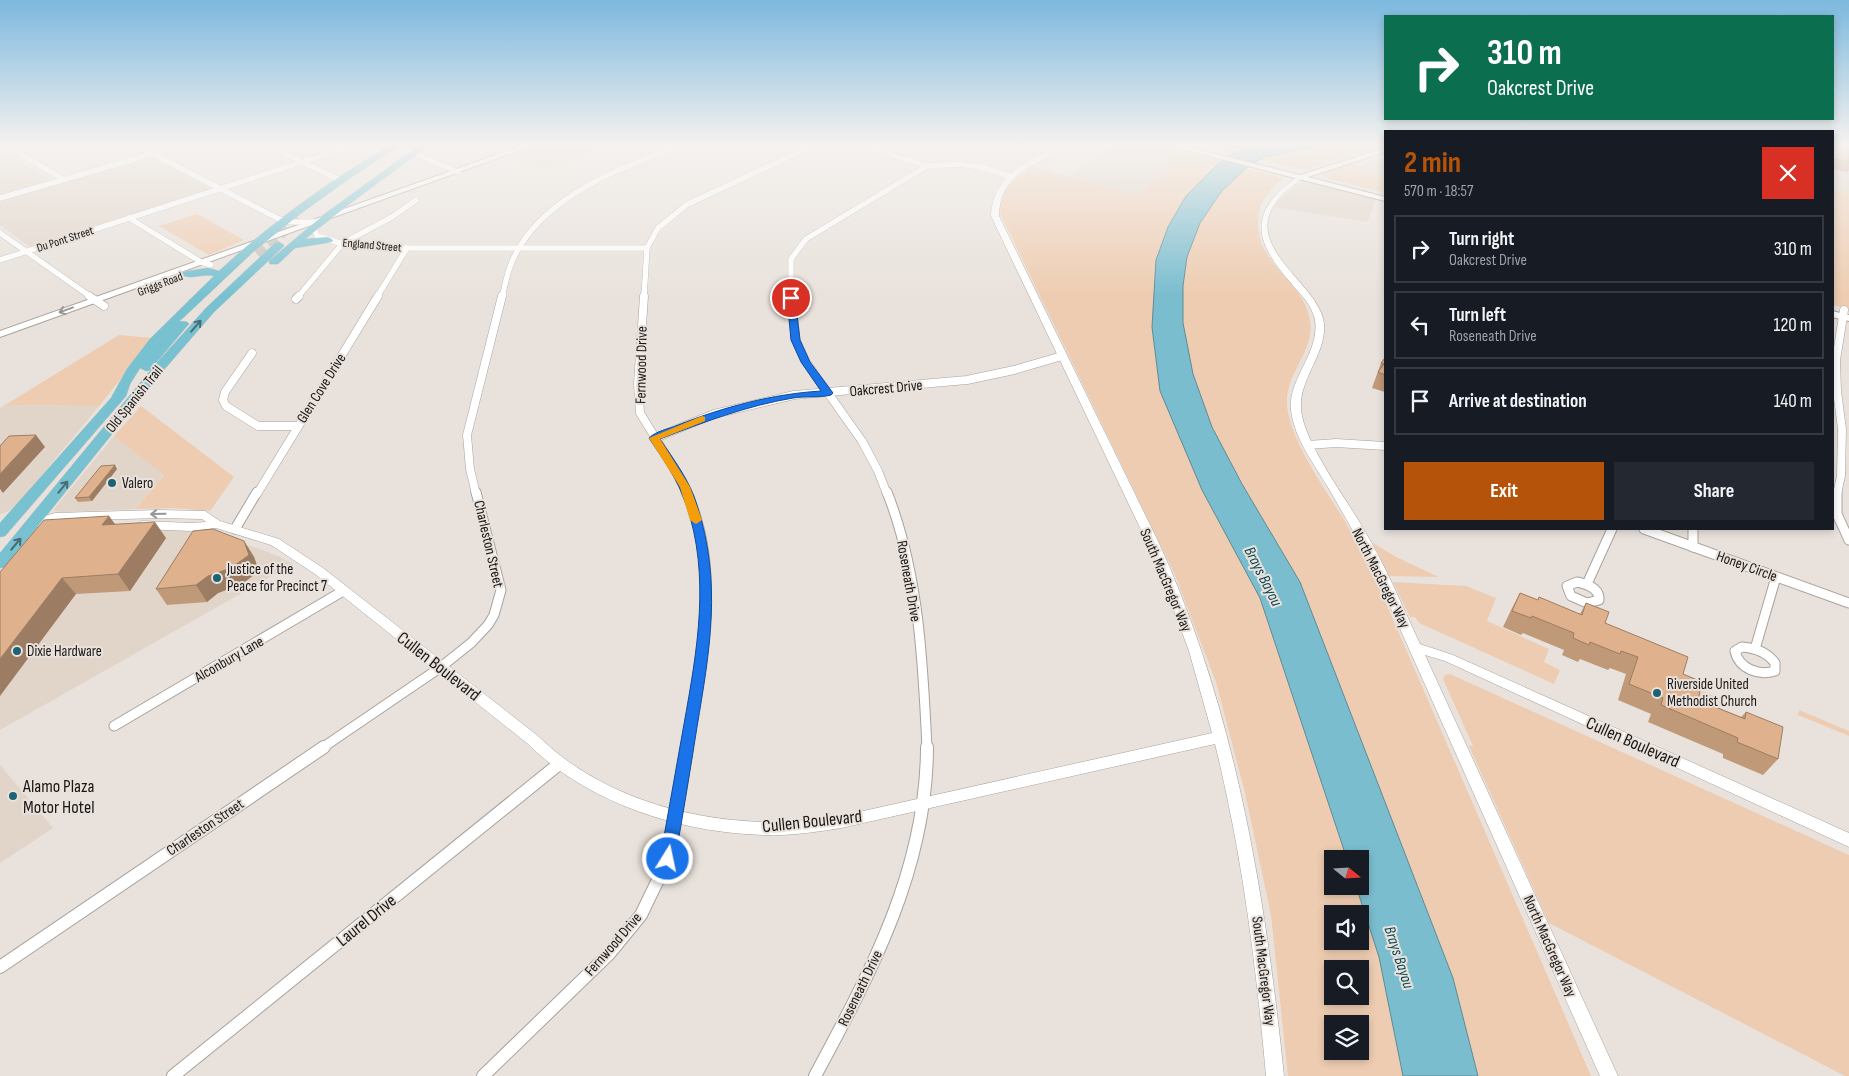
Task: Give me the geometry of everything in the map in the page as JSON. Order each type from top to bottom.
[{"type":"main road","points":[[120,406],[131,371],[154,340],[221,275],[252,253],[260,240],[320,194]]},
{"type":"main road","points":[[302,216],[333,194]]},
{"type":"main road","name":"Old Spanish Trail","points":[[2,528],[210,310],[316,219],[354,194]]},
{"type":"main road","name":"Griggs Road","points":[[0,344],[201,262],[316,219],[391,194]]},
{"type":"main road","points":[[1368,194],[1384,199]]},
{"type":"main road","name":"Griggs Road","points":[[0,334],[252,253],[298,233],[316,219]]},
{"type":"main road","points":[[285,246],[328,240]]},
{"type":"main road","name":"Old Spanish Trail","points":[[0,563],[32,525],[120,406],[192,315],[252,253]]},
{"type":"main road","points":[[186,274],[208,271],[221,275]]},
{"type":"main road","points":[[1834,309],[1846,314]]},
{"type":"main road","name":"Cullen Boulevard","points":[[2,528],[32,525]]},
{"type":"street","points":[[0,198],[13,194]]},
{"type":"street","name":"Du Pont Street","points":[[0,260],[203,194]]},
{"type":"street","points":[[230,194],[285,220],[316,219]]},
{"type":"street","name":"Charleston Street","points":[[0,967],[441,667],[479,636],[492,620],[500,605],[501,590],[470,469],[467,435],[510,266],[518,248],[531,230],[545,215],[572,194]]},
{"type":"street","name":"Fernwood Drive","points":[[483,1076],[609,954],[641,915],[668,859],[698,679],[705,623],[707,584],[704,558],[692,504],[677,472],[640,413],[638,397],[647,248],[658,228],[686,205],[709,194]]},
{"type":"street","name":"Roseneath Drive","points":[[815,1076],[862,989],[898,906],[912,860],[923,803],[927,749],[924,683],[907,557],[898,521],[878,471],[862,441],[806,362],[796,340],[791,305],[791,259],[806,239],[881,194]]},
{"type":"street","name":"South MacGregor Way","points":[[997,194],[994,206],[995,216],[1174,592],[1213,705],[1237,799],[1259,921],[1270,1010],[1275,1076]]},
{"type":"street","name":"North MacGregor Way","points":[[1278,194],[1270,202],[1266,213],[1265,228],[1267,239],[1274,256],[1305,294],[1319,320],[1318,345],[1295,394],[1300,428],[1369,549],[1416,647],[1609,1076]]},
{"type":"street","points":[[296,299],[343,243],[392,217],[416,200]]},
{"type":"street","points":[[129,218],[201,262],[211,265]]},
{"type":"street","name":"England Street","points":[[316,219],[315,232],[320,238],[360,246],[407,248],[647,248]]},
{"type":"street","points":[[0,233],[100,303]]},
{"type":"street","name":"Glen Cove Drive","points":[[235,529],[407,248]]},
{"type":"street","points":[[1846,314],[1836,360],[1837,391],[1842,429],[1841,476],[1836,499],[1838,514],[1849,540]]},
{"type":"street","points":[[252,353],[225,392],[224,400],[226,406],[258,426],[298,426]]},
{"type":"street","name":"Oakcrest Drive","points":[[654,438],[708,416],[738,407],[794,395],[967,380],[1014,370],[1062,356]]},
{"type":"street","points":[[1308,445],[1336,443],[1384,446]]},
{"type":"street","name":"Cullen Boulevard","points":[[32,525],[46,528],[152,525],[192,527],[216,524],[275,542],[319,571],[441,667],[559,764],[625,800],[675,814],[755,828],[792,827],[841,822],[1047,778],[1221,737]]},
{"type":"street","points":[[1587,584],[1612,530]]},
{"type":"street","name":"Honey Circle","points":[[1647,530],[1849,603]]},
{"type":"street","points":[[1693,530],[1693,546]]},
{"type":"street","points":[[1755,649],[1776,577]]},
{"type":"street","name":"Alconbury Lane","points":[[114,726],[343,591]]},
{"type":"street","name":"Cullen Boulevard","points":[[1416,647],[1449,658],[1849,840]]},
{"type":"street","name":"Laurel Drive","points":[[173,1076],[559,764]]},
{"type":"shaded area","points":[[20,194],[195,194],[30,247],[0,225],[0,200]]},
{"type":"shaded area","points":[[1005,194],[1133,194],[1139,196],[1141,194],[1268,194],[1260,208],[1258,221],[1259,236],[1271,260],[1304,303],[1311,328],[1306,349],[1288,390],[1289,416],[1294,431],[1309,464],[1346,523],[1382,594],[1591,1076],[1288,1076],[1271,915],[1245,793],[1216,682],[1175,575],[1000,213]]},
{"type":"shaded area","points":[[1285,194],[1357,194],[1376,199],[1367,222],[1273,207]]},
{"type":"shaded area","points":[[1834,194],[1849,194],[1849,309],[1834,305]]},
{"type":"shaded area","points":[[197,214],[244,240],[209,255],[159,226]]},
{"type":"shaded area","points":[[119,335],[154,338],[99,406],[5,405]]},
{"type":"shaded area","points":[[5,405],[99,406],[21,500],[9,511],[0,514],[0,408]]},
{"type":"shaded area","points":[[141,406],[234,477],[210,511],[172,508],[136,509],[164,475],[114,436]]},
{"type":"shaded area","points":[[114,436],[164,474],[136,509],[55,511],[54,509]]},
{"type":"shaded area","points":[[131,529],[180,530],[218,536],[257,548],[293,564],[0,730],[0,574]]},
{"type":"shaded area","points":[[1373,543],[1396,557],[1439,577],[1389,576]]},
{"type":"shaded area","points":[[1393,582],[1466,586],[1496,598],[1487,621],[1549,649],[1544,662],[1560,670],[1554,684],[1419,623],[1415,617],[1410,617]]},
{"type":"shaded area","points":[[1450,674],[1849,855],[1849,1076],[1845,1076],[1549,923],[1469,746],[1473,746],[1443,679],[1445,675]]},
{"type":"shaded area","points":[[1703,691],[1722,700],[1718,712],[1701,704],[1699,694]]},
{"type":"shaded area","points":[[1799,710],[1849,731],[1849,736],[1798,715]]},
{"type":"shaded area","name":"Alamo Plaza Motor Hotel","points":[[0,765],[53,828],[0,863]]},
{"type":"water","name":"Brays Bayou","points":[[1188,194],[1220,194],[1200,223],[1187,257],[1183,286],[1183,323],[1193,374],[1212,427],[1242,484],[1300,582],[1453,978],[1478,1076],[1403,1076],[1379,957],[1369,926],[1369,905],[1362,905],[1359,895],[1369,895],[1369,850],[1344,850],[1260,598],[1202,490],[1160,391],[1152,327],[1156,260],[1168,227]]},
{"type":"building","points":[[1384,364],[1384,375],[1378,372]]},
{"type":"building","points":[[36,435],[0,474],[0,446],[9,436]]},
{"type":"building","points":[[115,465],[89,497],[75,498],[101,466]]},
{"type":"building","points":[[109,516],[102,525],[155,522],[118,574],[62,578],[0,659],[0,572],[44,520]]},
{"type":"building","points":[[213,529],[244,541],[249,555],[231,568],[208,576],[196,585],[156,589],[193,531]]},
{"type":"building","points":[[1520,593],[1538,600],[1539,597],[1582,615],[1586,603],[1609,612],[1605,623],[1688,657],[1683,674],[1702,682],[1698,700],[1745,719],[1746,712],[1783,727],[1778,759],[1737,742],[1738,738],[1661,705],[1663,698],[1629,684],[1638,657],[1621,651],[1620,654],[1590,642],[1589,645],[1573,638],[1574,633],[1532,616],[1531,618],[1512,611]]},
{"type":"tunnel","points":[[257,254],[302,216]]},
{"type":"slow traffic","points":[[696,520],[685,487],[654,438],[702,419]]},
{"type":"place","name":"Valero","points":[[112,483]]},
{"type":"place","name":"Justice of the Peace for Precinct 7","points":[[217,578]]},
{"type":"place","name":"Dixie Hardware","points":[[17,651]]},
{"type":"place","name":"Riverside United Methodist Church","points":[[1657,693]]},
{"type":"place","name":"Alamo Plaza Motor Hotel","points":[[13,796]]},
{"type":"route","points":[[668,859],[698,679],[705,623],[707,584],[704,558],[692,504],[677,472],[654,438],[714,414],[738,407],[794,395],[828,393],[806,362],[796,340],[791,298]]}]
